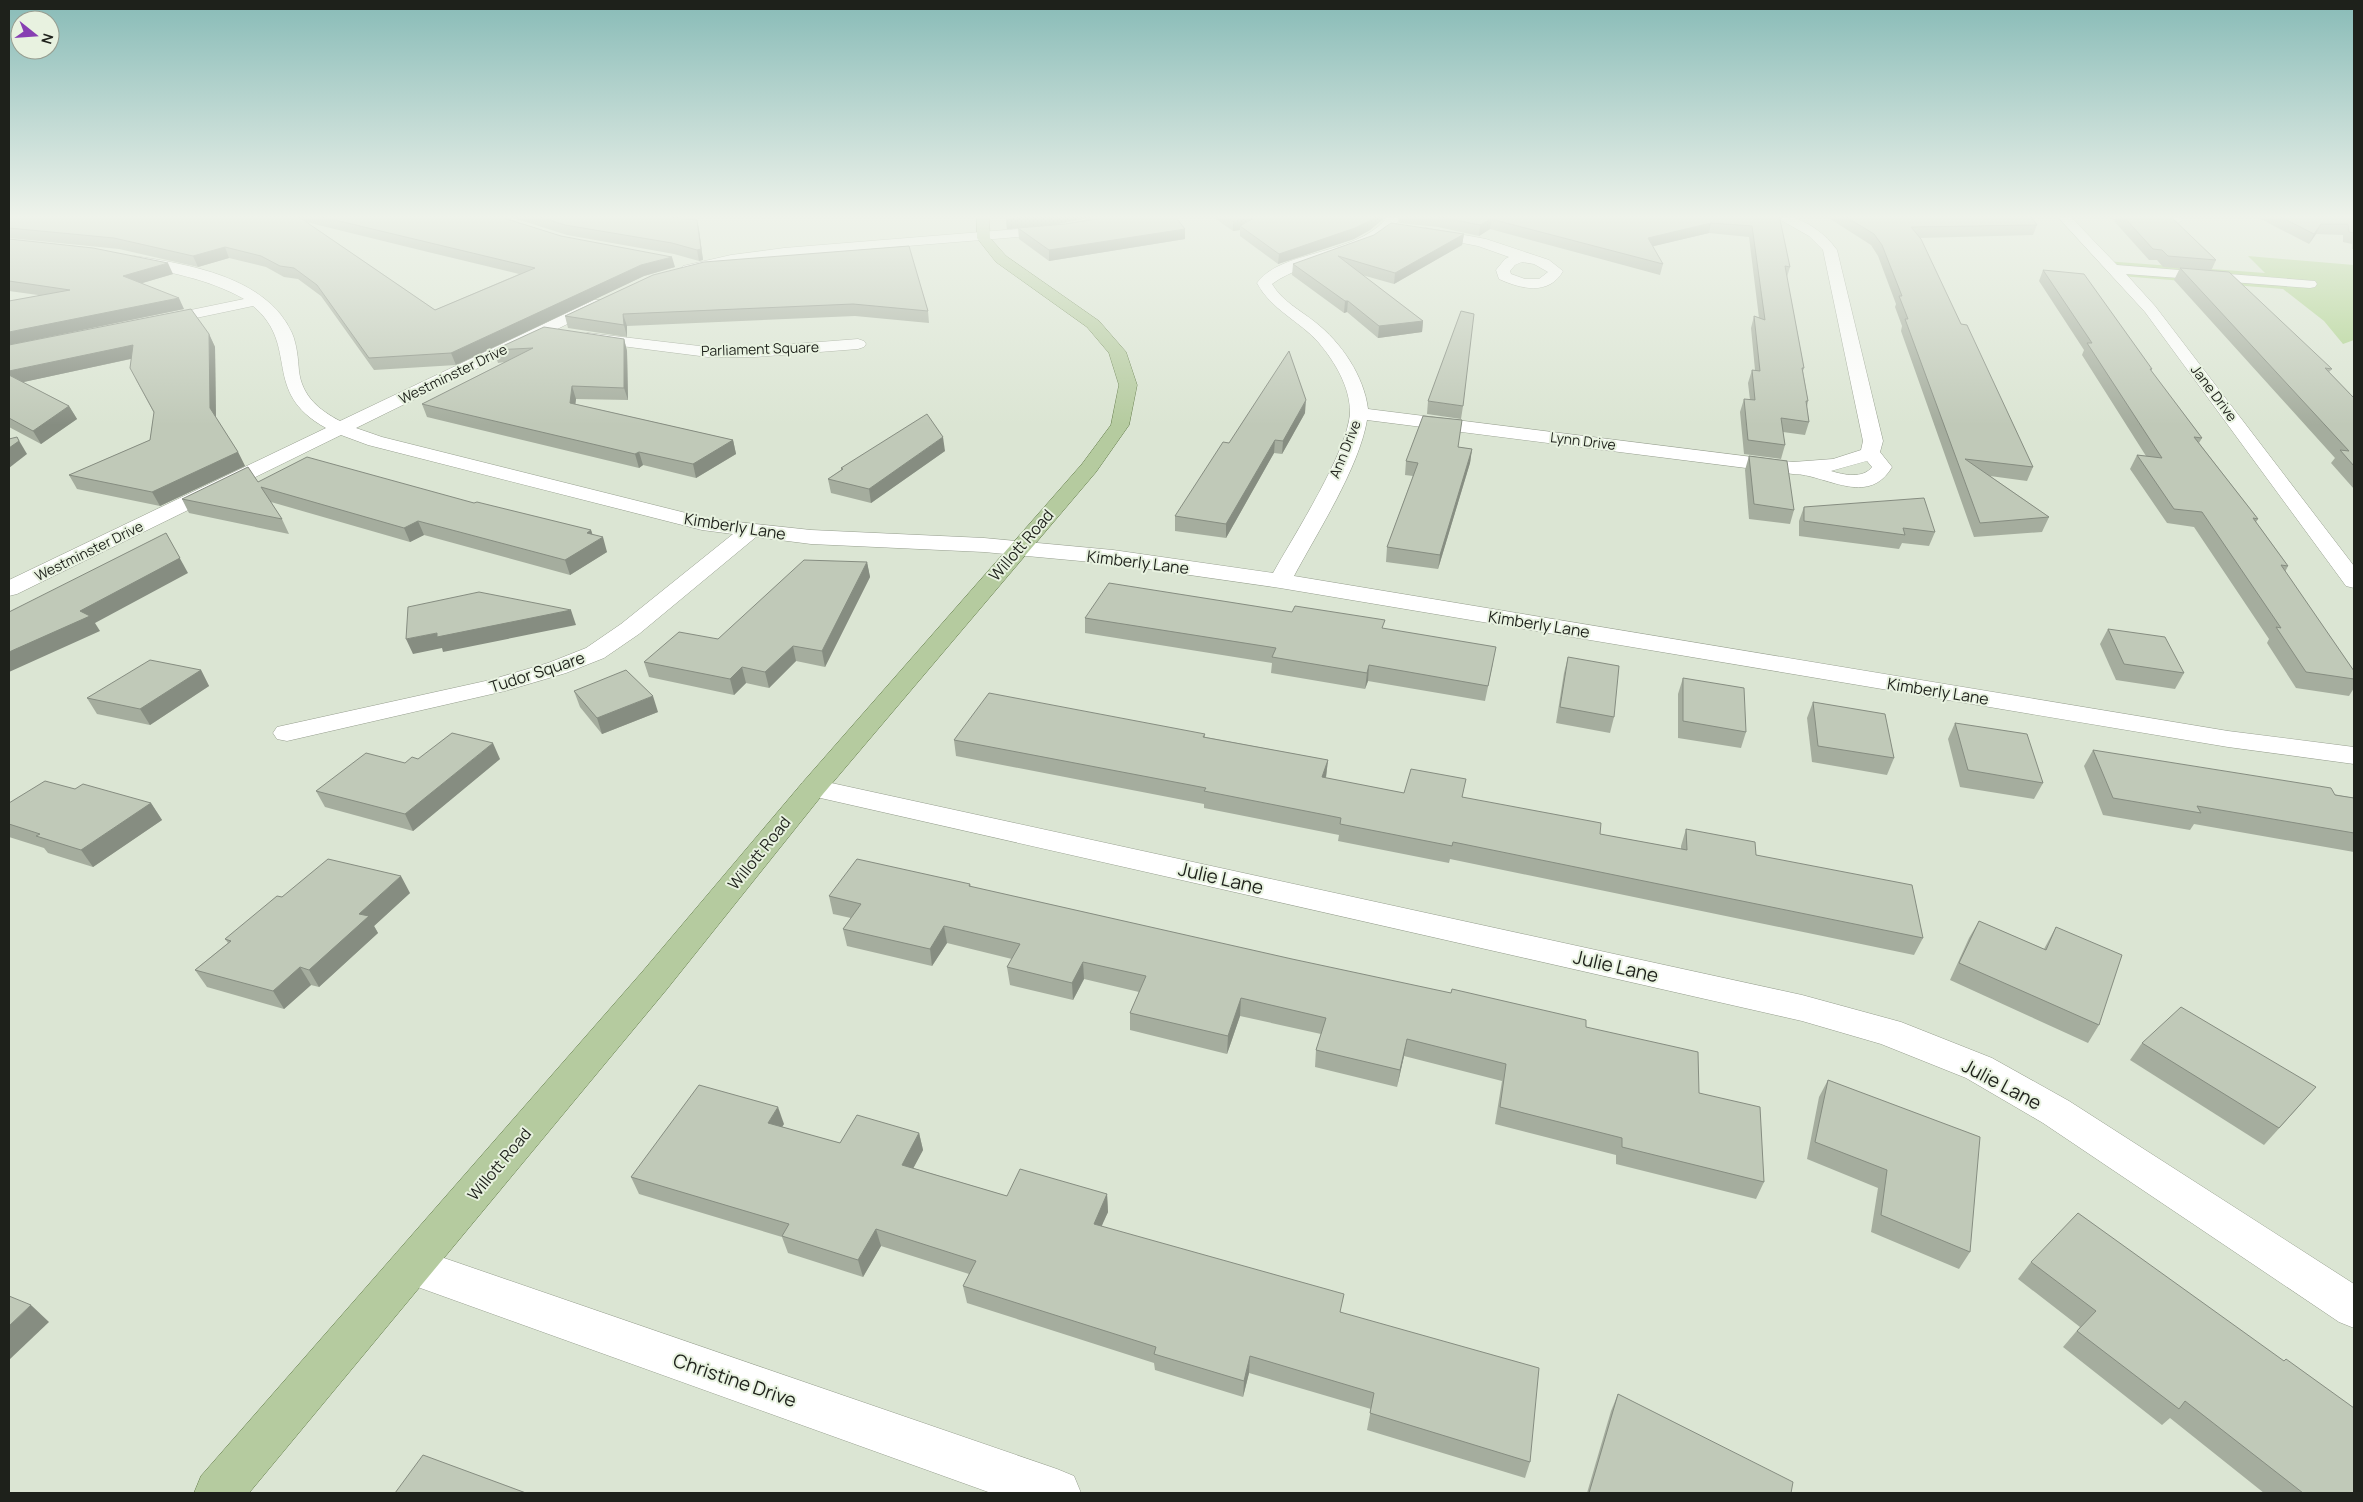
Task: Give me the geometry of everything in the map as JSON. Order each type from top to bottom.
[{"type":"main road","name":"Willott Road","points":[[218,1493],[648,988],[813,788],[1106,446],[1120,424],[1128,390],[1117,351],[1096,326],[1038,285]]},
{"type":"street","name":"Kimberly Lane","points":[[226,285],[257,301],[273,316],[285,337],[293,385],[300,400],[319,417],[341,429],[375,441],[710,525],[750,531],[1018,548],[1113,557],[1280,581],[2228,739],[2354,756]]},
{"type":"street","name":"Ann Drive","points":[[1265,285],[1268,293],[1314,327],[1339,357],[1355,391],[1359,414],[1351,442],[1340,468],[1280,581]]},
{"type":"street","name":"Lynn Drive","points":[[1359,414],[1807,468],[1834,479],[1860,480],[1873,477],[1880,472],[1882,467],[1870,453],[1873,441],[1838,285]]},
{"type":"street","name":"Jane Drive","points":[[2128,285],[2150,309],[2354,581]]},
{"type":"street","name":"Westminster Drive","points":[[9,589],[611,298]]},
{"type":"street","points":[[143,325],[257,301]]},
{"type":"street","name":"Parliament Square","points":[[542,331],[648,346],[708,352],[755,352],[858,344]]},
{"type":"street","name":"Tudor Square","points":[[287,732],[496,686],[557,668],[595,653],[630,629],[750,531]]},
{"type":"street","name":"Julie Lane","points":[[813,788],[1793,1006],[1889,1032],[1979,1068],[2056,1112],[2354,1308]]},
{"type":"street","name":"Christine Drive","points":[[412,1266],[1058,1493]]},
{"type":"green space","points":[[2234,285],[2354,285],[2354,340],[2343,344],[2324,321],[2283,289]]},
{"type":"building","points":[[37,285],[146,285],[179,298],[9,332],[9,301],[70,290]]},
{"type":"building","points":[[317,285],[399,285],[435,310],[494,285],[598,285],[451,353],[369,358]]},
{"type":"building","points":[[631,285],[920,285],[928,311],[853,304],[623,314],[624,325],[565,316]]},
{"type":"building","points":[[1323,285],[1376,285],[1423,321],[1379,326],[1348,301],[1345,301]]},
{"type":"building","points":[[1760,285],[1789,285],[1804,368],[1802,368],[1808,401],[1806,401],[1809,422],[1781,418],[1785,445],[1748,440],[1744,399],[1755,400],[1752,370],[1760,371],[1754,316],[1765,320]]},
{"type":"building","points":[[1898,285],[1943,285],[1961,324],[1967,325],[2033,467],[1965,459],[2049,517],[1980,523],[1905,319],[1908,319],[1899,296],[1902,296]]},
{"type":"building","points":[[2053,285],[2092,285],[2152,369],[2150,369],[2202,438],[2194,437],[2258,519],[2253,518],[2288,566],[2281,565],[2354,671],[2354,679],[2306,672],[2276,627],[2281,628],[2202,512],[2174,509],[2137,455],[2162,458],[2087,343],[2092,343]]},
{"type":"building","points":[[2196,285],[2243,285],[2332,369],[2325,368],[2354,398],[2354,466],[2340,450],[2349,451]]},
{"type":"building","points":[[191,309],[209,334],[210,408],[238,452],[152,492],[69,475],[150,440],[154,412],[130,368],[133,345],[9,371],[9,345]]},
{"type":"building","points":[[1461,311],[1474,314],[1463,406],[1428,401]]},
{"type":"building","points":[[544,327],[624,339],[624,388],[572,386],[570,403],[733,440],[693,464],[639,452],[635,454],[422,404],[533,348],[494,350]]},
{"type":"building","points":[[1289,351],[1306,400],[1283,441],[1275,440],[1226,524],[1175,516],[1223,442],[1229,443]]},
{"type":"building","points":[[9,375],[69,406],[33,431],[9,418]]},
{"type":"building","points":[[927,414],[943,437],[869,489],[828,479],[843,469],[841,468]]},
{"type":"building","points":[[1423,416],[1462,420],[1458,447],[1472,449],[1440,555],[1387,547],[1418,463],[1406,461]]},
{"type":"building","points":[[17,437],[19,441],[9,448],[9,439]]},
{"type":"building","points":[[1749,456],[1787,461],[1794,510],[1754,504]]},
{"type":"building","points":[[307,457],[474,503],[477,502],[591,530],[587,533],[603,537],[565,560],[418,521],[404,528],[261,487],[282,519],[182,499],[248,467],[258,482]]},
{"type":"building","points":[[1924,498],[1935,532],[1903,528],[1905,535],[1804,521],[1804,507]]},
{"type":"building","points":[[166,533],[180,558],[80,611],[90,616],[9,652],[9,612]]},
{"type":"building","points":[[804,560],[867,562],[822,651],[793,646],[765,672],[742,667],[730,679],[644,662],[679,632],[718,639]]},
{"type":"building","points":[[1109,583],[1292,612],[1295,606],[1385,620],[1382,628],[1496,647],[1488,686],[1369,665],[1367,673],[1272,657],[1276,648],[1085,618]]},
{"type":"building","points":[[479,592],[571,610],[437,637],[437,633],[406,639],[408,607]]},
{"type":"building","points":[[2108,629],[2165,637],[2184,673],[2124,664]]},
{"type":"building","points":[[1568,657],[1619,666],[1614,717],[1560,707]]},
{"type":"building","points":[[150,660],[201,670],[140,709],[87,698]]},
{"type":"building","points":[[626,670],[653,696],[597,718],[574,691]]},
{"type":"building","points":[[1683,678],[1744,688],[1746,732],[1683,721]]},
{"type":"building","points":[[989,693],[1205,734],[1203,737],[1328,760],[1322,777],[1404,793],[1411,769],[1466,779],[1462,797],[1601,823],[1600,834],[1687,850],[1686,829],[1755,842],[1756,855],[1912,885],[1923,938],[1453,842],[1452,846],[1340,824],[1341,818],[1204,791],[1206,788],[954,740]]},
{"type":"building","points":[[1813,702],[1885,714],[1894,758],[1818,746]]},
{"type":"building","points":[[1955,723],[2027,734],[2043,783],[1968,770]]},
{"type":"building","points":[[452,733],[493,743],[405,814],[316,791],[366,753],[405,763],[412,757],[418,759]]},
{"type":"building","points":[[2093,750],[2331,788],[2335,795],[2354,798],[2354,833],[2197,806],[2201,813],[2113,798]]},
{"type":"building","points":[[45,781],[75,789],[83,784],[151,803],[81,850],[36,836],[40,834],[9,824],[9,803]]},
{"type":"building","points":[[328,859],[401,876],[359,914],[369,916],[309,970],[300,967],[273,991],[195,970],[231,941],[225,939],[277,896],[282,897]]},
{"type":"building","points":[[857,859],[1292,959],[1451,993],[1452,989],[1586,1020],[1586,1027],[1698,1052],[1699,1093],[1760,1107],[1764,1182],[1622,1147],[1622,1138],[1500,1107],[1506,1064],[1407,1039],[1400,1070],[1316,1050],[1326,1018],[1241,998],[1228,1036],[1130,1013],[1146,976],[1083,962],[1072,983],[1007,967],[1020,944],[944,926],[930,949],[843,929],[861,904],[829,896]]},
{"type":"building","points":[[1979,921],[2046,950],[2056,927],[2122,955],[2099,1025],[1959,963]]},
{"type":"building","points":[[2181,1007],[2316,1087],[2279,1128],[2142,1043]]},
{"type":"building","points":[[1828,1080],[1980,1137],[1970,1252],[1881,1215],[1887,1170],[1815,1142]]},
{"type":"building","points":[[699,1085],[778,1107],[768,1123],[840,1143],[857,1115],[919,1133],[902,1165],[1007,1196],[1020,1169],[1107,1194],[1094,1224],[1344,1294],[1340,1312],[1539,1368],[1530,1462],[1370,1413],[1374,1393],[1250,1356],[1244,1381],[1154,1354],[1156,1347],[963,1286],[976,1261],[876,1229],[858,1260],[782,1236],[789,1224],[631,1177]]},
{"type":"building","points":[[2078,1213],[2284,1361],[2286,1359],[2354,1408],[2354,1493],[2303,1493],[2185,1401],[2179,1409],[2077,1331],[2096,1311],[2031,1262]]},
{"type":"building","points":[[9,1296],[31,1305],[9,1326]]},
{"type":"building","points":[[1618,1394],[1793,1482],[1791,1493],[1589,1493]]},
{"type":"building","points":[[423,1455],[526,1493],[395,1493]]}]
